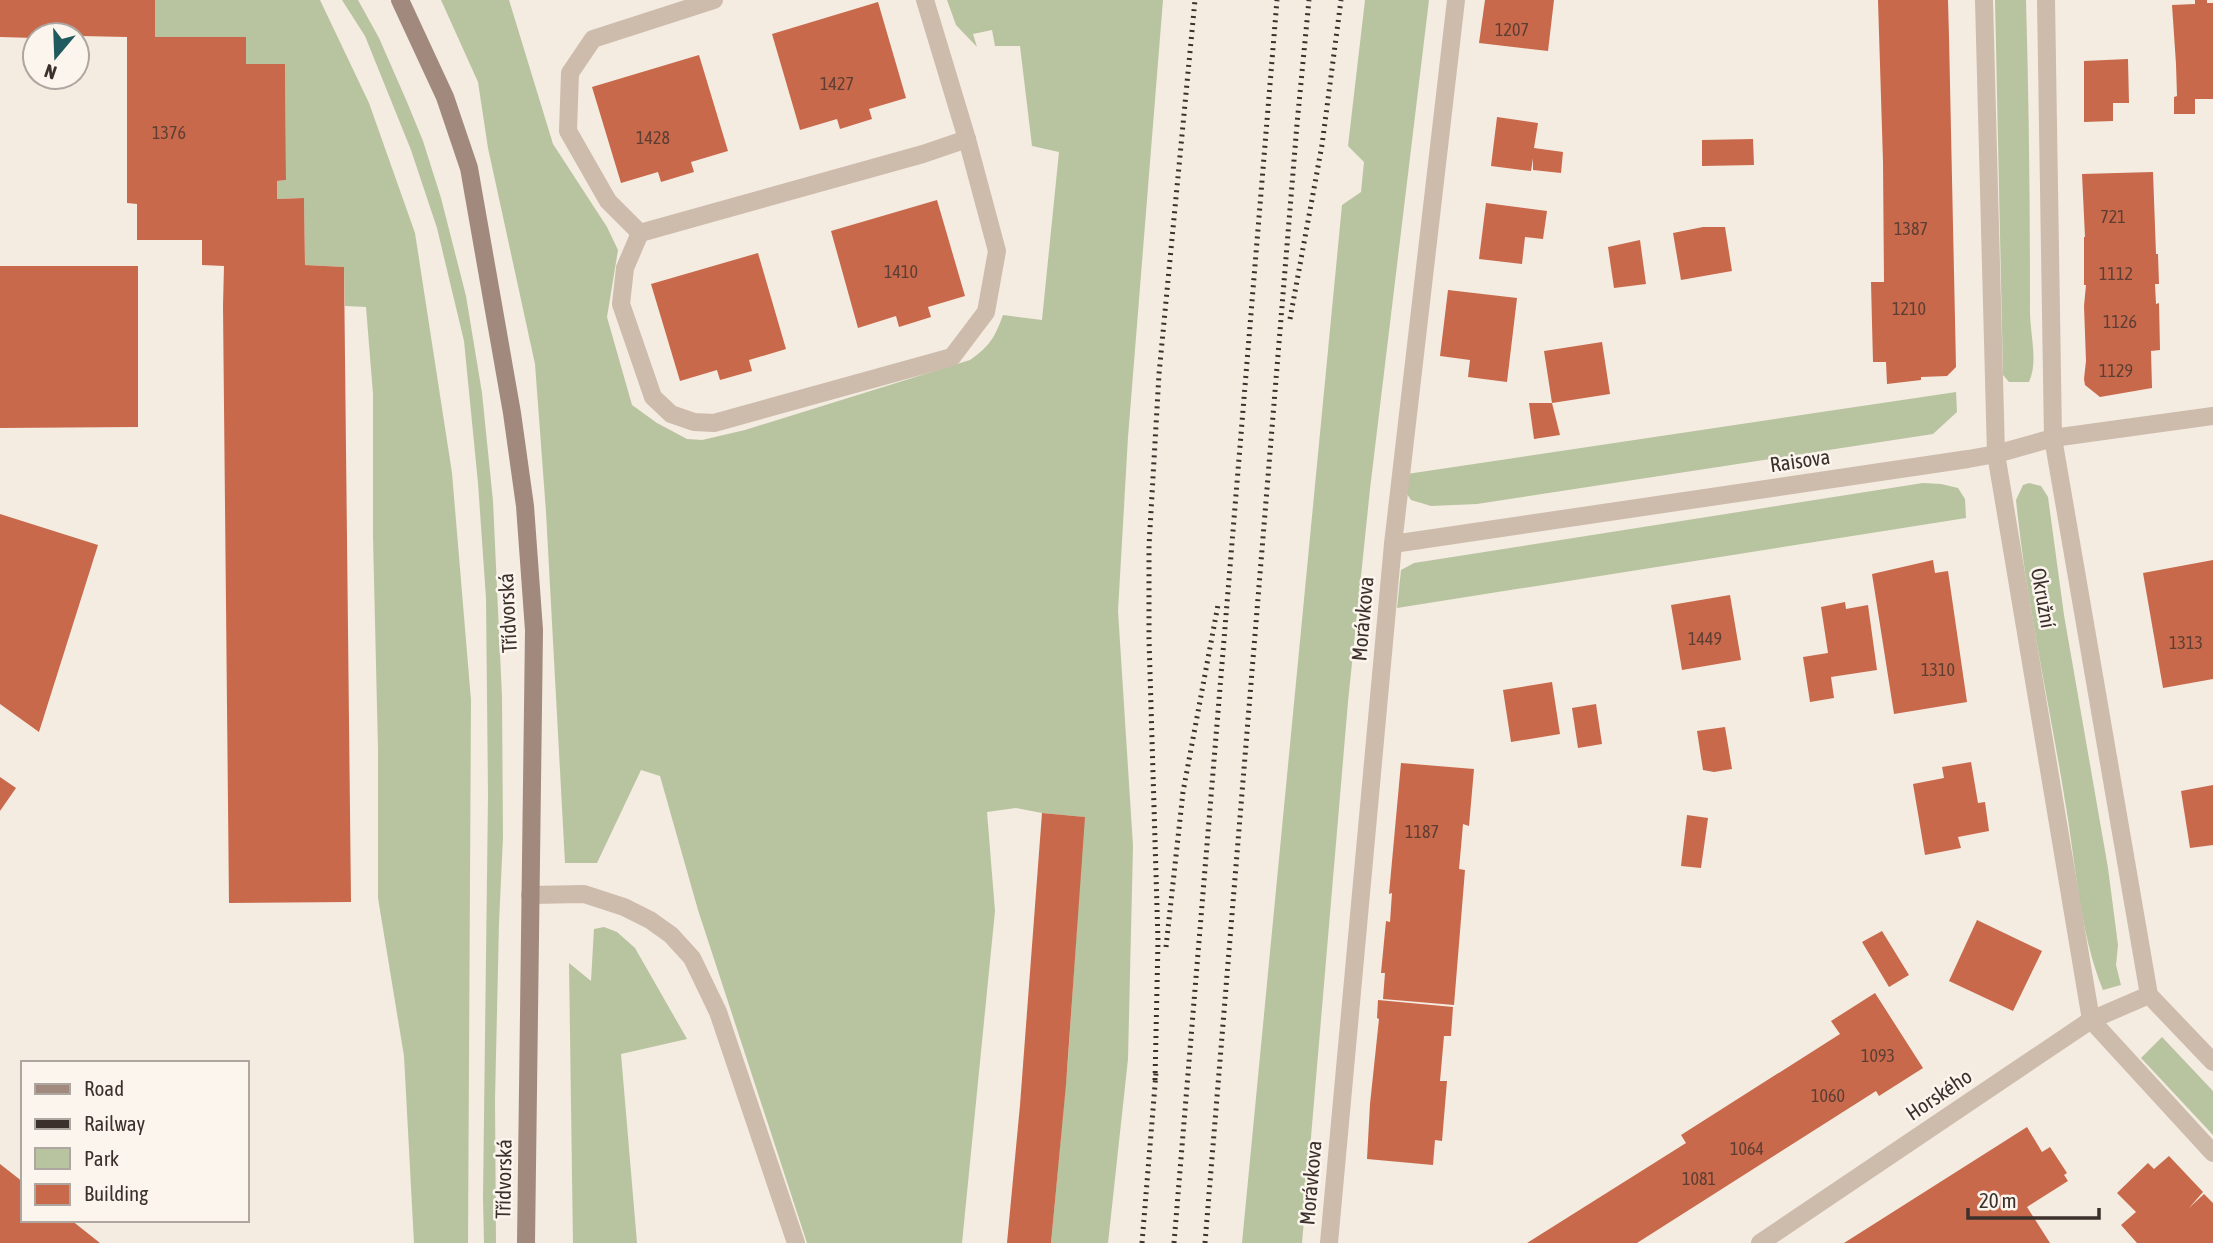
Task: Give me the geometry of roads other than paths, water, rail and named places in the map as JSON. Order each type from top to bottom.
[{"type":"main road","name":"Třídvorská","points":[[400,0],[445,97],[469,168],[512,413],[525,506],[534,630],[526,1243]]},
{"type":"street","points":[[640,233],[608,201],[568,131],[569,73],[593,39],[714,0]]},
{"type":"street","points":[[640,233],[625,268],[621,304],[653,397],[671,414],[694,422],[714,423],[952,357],[986,312],[997,251],[925,0]]},
{"type":"street","name":"Morávkova","points":[[1329,1243],[1393,544],[1456,0]]},
{"type":"street","name":"Okružní","points":[[1984,0],[1996,454],[2091,1020]]},
{"type":"street","name":"Okružní","points":[[2046,0],[2053,438],[2150,995]]},
{"type":"street","points":[[640,233],[923,154],[967,139]]},
{"type":"street","name":"Raisova","points":[[1393,544],[1996,454],[2053,438],[2213,416]]},
{"type":"street","points":[[530,895],[584,894],[624,907],[650,920],[671,935],[692,958],[718,1012],[796,1243]]},
{"type":"street","points":[[2150,995],[2213,1062]]},
{"type":"street","name":"Horského","points":[[1760,1243],[2091,1020],[2150,995]]},
{"type":"street","points":[[2091,1020],[2213,1153]]},
{"type":"railway","points":[[1155,1080],[1158,941],[1149,639],[1149,546],[1159,374],[1195,0]]},
{"type":"railway","points":[[1174,1243],[1277,0]]},
{"type":"railway","points":[[1205,1243],[1309,0]]},
{"type":"railway","points":[[1290,319],[1322,145],[1341,0]]},
{"type":"railway","points":[[1166,947],[1183,792],[1218,605]]},
{"type":"railway","points":[[1142,1243],[1156,1073]]}]
